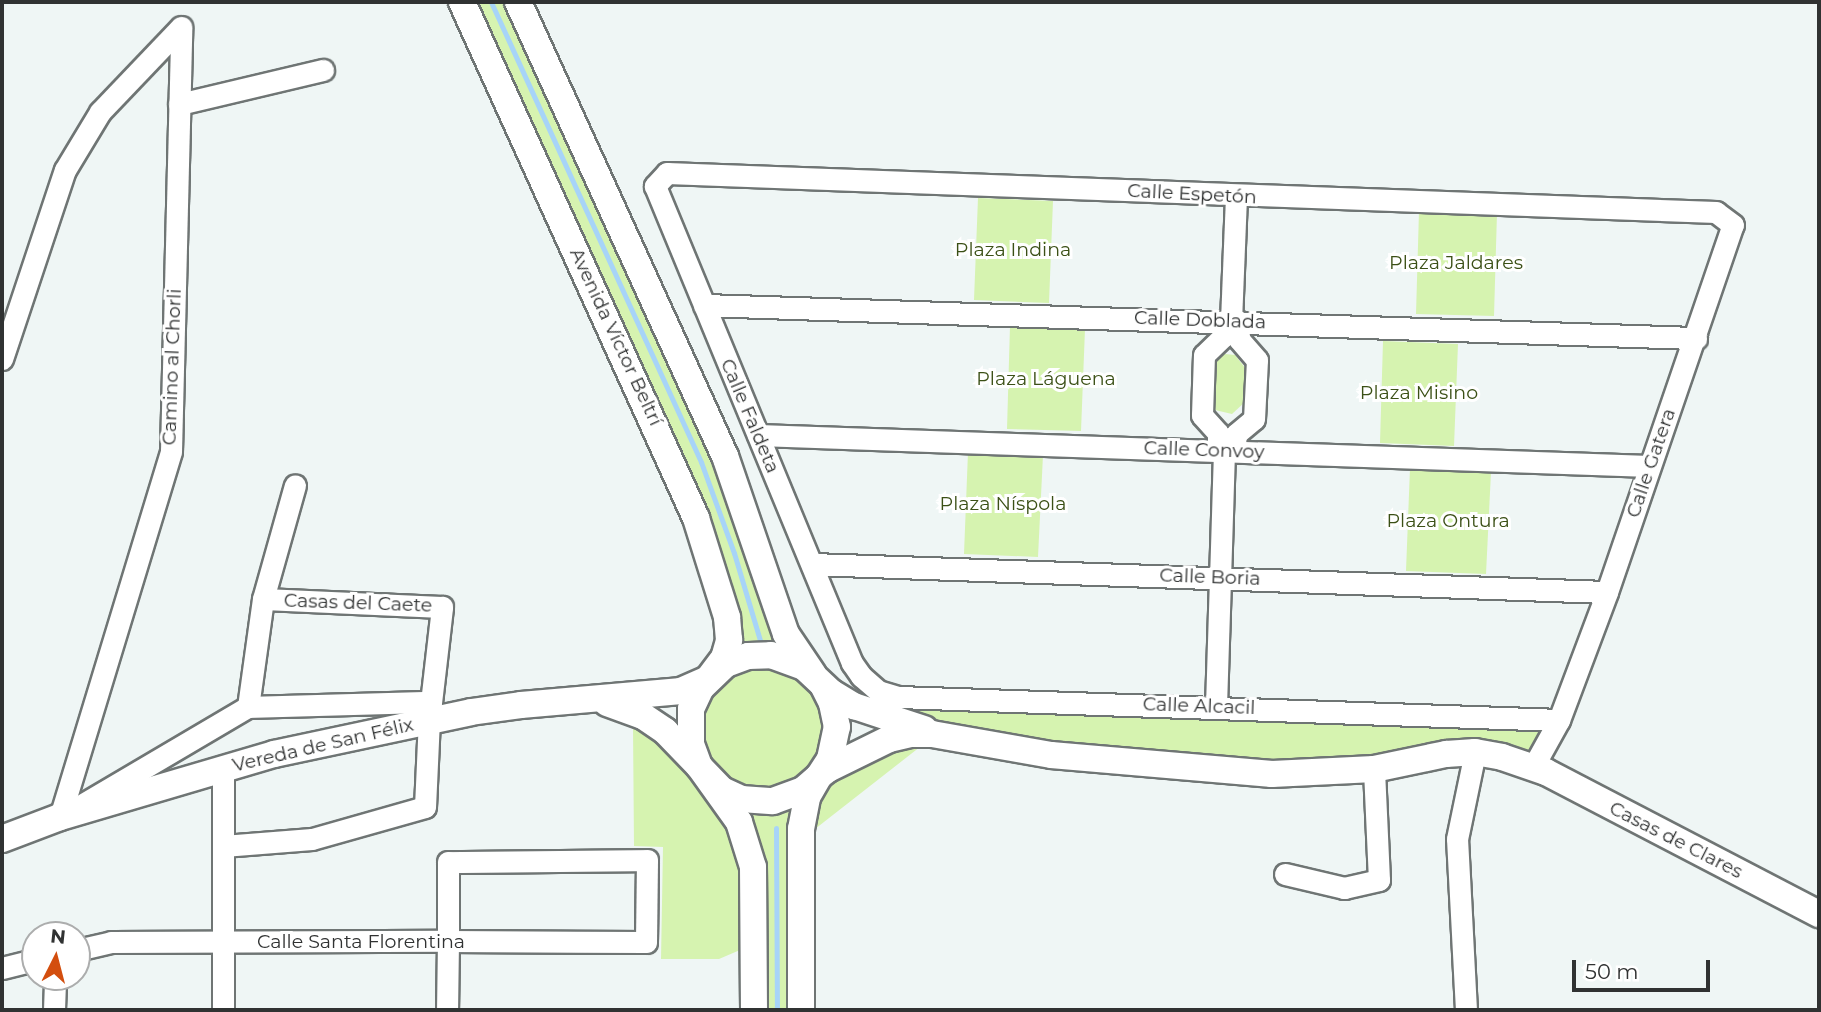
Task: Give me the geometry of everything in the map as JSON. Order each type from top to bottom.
[{"type":"main road","name":"Avenida Víctor Beltrí","points":[[462,2],[676,468],[700,529],[729,627],[724,658],[708,678]]},
{"type":"main road","points":[[518,2],[725,456],[786,634],[832,703],[837,727],[833,750],[807,797],[802,817],[802,1010]]},
{"type":"main road","points":[[592,701],[681,691],[708,678],[726,664],[760,654],[794,661],[842,700],[868,713],[960,738]]},
{"type":"main road","points":[[708,678],[695,698],[689,721],[694,755],[706,775],[732,795],[762,802],[794,795],[848,758],[890,739],[932,734],[1051,755],[1272,774],[1374,769],[1446,754],[1475,752],[1533,767]]},
{"type":"main road","points":[[592,701],[617,705],[643,716],[674,739],[731,807],[750,852],[754,889],[754,1010]]},
{"type":"main road","name":"Vereda de San Félix","points":[[2,839],[60,817],[223,768],[430,711],[592,701]]},
{"type":"main road","name":"Casas de Clares","points":[[1533,767],[1819,914]]},
{"type":"street","name":"Camino al Chorli","points":[[2,359],[65,170],[100,112],[181,27],[171,450],[60,817]]},
{"type":"street","points":[[179,104],[323,70]]},
{"type":"street","name":"Calle Espetón","points":[[667,173],[1716,212]]},
{"type":"street","name":"Calle Faldeta","points":[[667,173],[655,186],[852,663]]},
{"type":"street","points":[[1226,444],[1254,419],[1257,360],[1231,328],[1236,196]]},
{"type":"street","name":"Calle Gatera","points":[[1533,767],[1559,720],[1607,592],[1734,225],[1716,212]]},
{"type":"street","name":"Calle Doblada","points":[[704,305],[1231,328],[1696,338]]},
{"type":"street","points":[[1216,706],[1226,444],[1202,415],[1204,355],[1231,328]]},
{"type":"street","name":"Calle Convoy","points":[[758,435],[1226,444],[1649,466]]},
{"type":"street","name":"Casas del Caete","points":[[247,707],[263,599],[295,485]]},
{"type":"street","name":"Calle Boria","points":[[812,564],[1607,592]]},
{"type":"street","name":"Casas del Caete","points":[[263,599],[442,607],[430,711]]},
{"type":"street","name":"Calle Alcacil","points":[[852,663],[870,685],[898,697],[1559,720]]},
{"type":"street","points":[[223,846],[312,839],[425,807],[430,711],[247,707]]},
{"type":"street","name":"Vereda de San Félix","points":[[60,817],[247,707]]},
{"type":"street","points":[[1466,1010],[1457,839],[1475,752]]},
{"type":"street","points":[[223,768],[223,1010]]},
{"type":"street","points":[[1285,874],[1343,888],[1379,880],[1374,769]]},
{"type":"street","name":"Calle Santa Florentina","points":[[91,947],[111,942],[646,942],[647,860],[448,862],[448,941]]},
{"type":"street","points":[[447,1010],[448,941]]},
{"type":"street","points":[[2,968],[21,963]]},
{"type":"street","points":[[54,1010],[55,991]]},
{"type":"green space","points":[[462,2],[518,2],[821,682],[828,769],[925,743],[815,829],[802,830],[801,1010],[754,1010],[754,944],[719,959],[661,959],[663,847],[634,846],[633,727],[643,716],[691,744],[729,627]]},
{"type":"green space","name":"Plaza Indina","points":[[978,198],[1053,201],[1049,303],[974,300]]},
{"type":"green space","name":"Plaza Jaldares","points":[[1419,211],[1497,213],[1494,316],[1416,314]]},
{"type":"green space","name":"Plaza Láguena","points":[[1010,326],[1085,329],[1081,431],[1007,429]]},
{"type":"green space","name":"Plaza Misino","points":[[1383,341],[1458,344],[1454,446],[1380,443]]},
{"type":"green space","points":[[1225,354],[1235,355],[1246,369],[1245,402],[1232,414],[1215,410],[1210,402],[1212,368],[1216,359]]},
{"type":"green space","name":"Plaza Níspola","points":[[968,452],[1043,455],[1038,557],[964,554]]},
{"type":"green space","name":"Plaza Ontura","points":[[1410,468],[1491,472],[1486,574],[1406,571]]},
{"type":"green space","points":[[898,697],[1559,720],[1533,767],[1502,757],[1272,774],[896,721]]},
{"type":"waterway","points":[[491,2],[701,462],[734,553],[760,640]]},
{"type":"waterway","points":[[776,828],[777,1010]]}]
